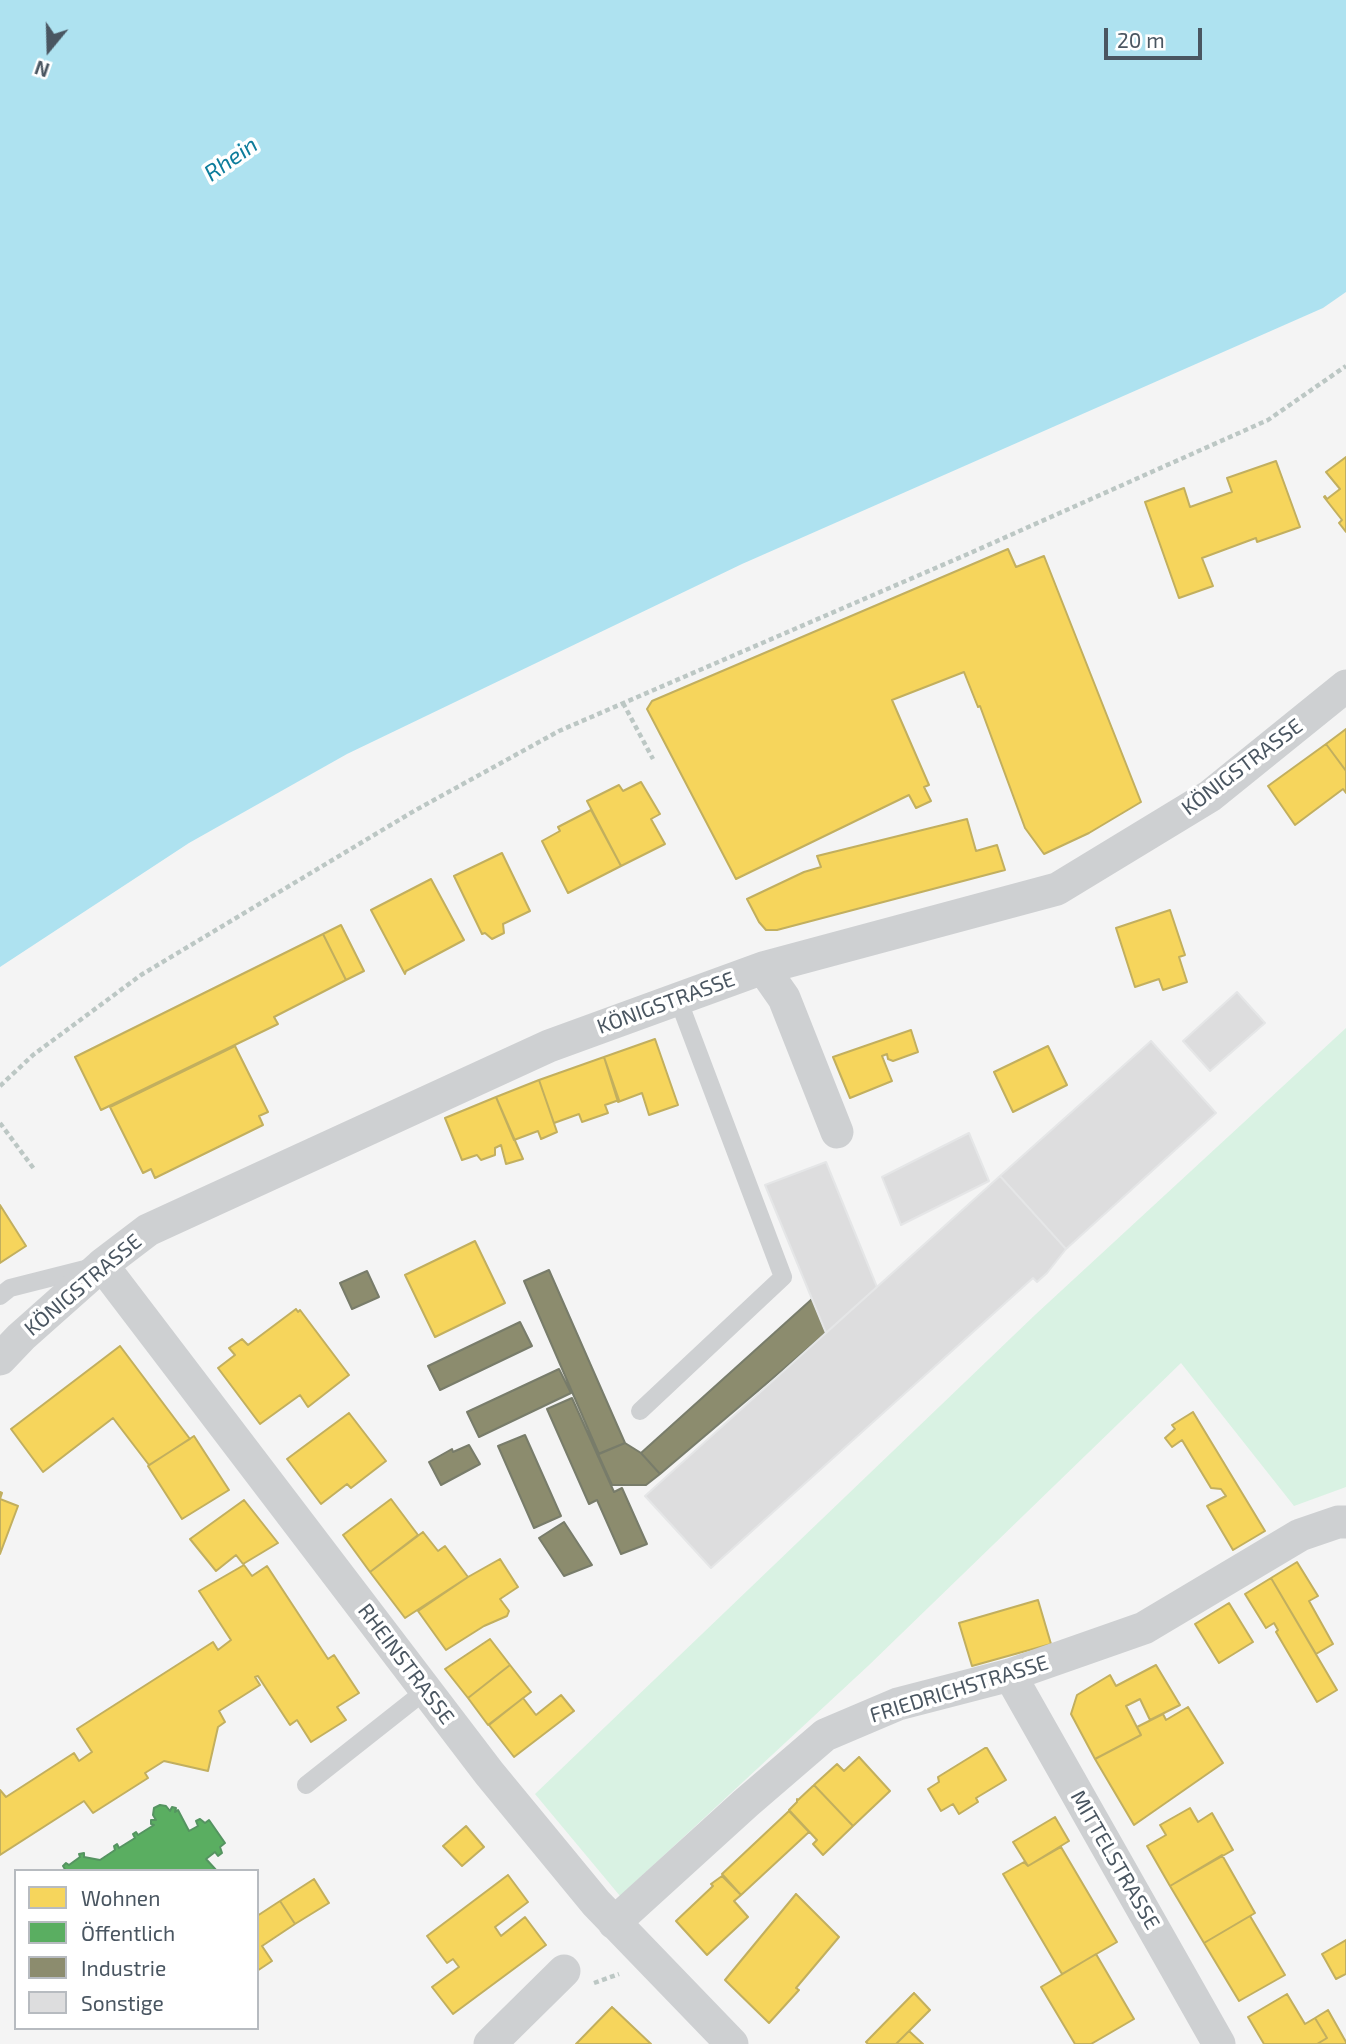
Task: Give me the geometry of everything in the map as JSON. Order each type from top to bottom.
[{"type":"street","name":"KÖNIGSTRASSE","points":[[0,1359],[102,1265],[148,1230],[550,1046],[763,968],[1057,889],[1210,796],[1346,686]]},
{"type":"street","points":[[763,968],[784,998],[837,1132]]},
{"type":"street","name":"RHEINSTRASSE","points":[[102,1265],[489,1773],[614,1923],[732,2044]]},
{"type":"street","name":"FRIEDRICHSTRASSE","points":[[614,1923],[825,1735],[898,1703],[1010,1675],[1144,1628],[1300,1535],[1338,1522],[1346,1522]]},
{"type":"street","name":"MITTELSTRASSE","points":[[1010,1675],[1219,2044]]},
{"type":"street","points":[[490,2044],[564,1971]]},
{"type":"lane","points":[[640,1411],[783,1277],[678,999]]},
{"type":"lane","points":[[0,1296],[10,1288],[102,1265]]},
{"type":"lane","points":[[306,1785],[425,1691]]},
{"type":"path","points":[[0,1086],[33,1055],[141,975],[414,811],[559,730],[968,554],[1268,420],[1346,366]]},
{"type":"path","points":[[624,703],[653,760]]},
{"type":"path","points":[[0,1123],[34,1169]]},
{"type":"green space","points":[[1346,1028],[1346,1487],[1294,1506],[1181,1363],[868,1666],[620,1896],[535,1794],[1036,1314]]},
{"type":"water","name":"Rhein","points":[[0,0],[1346,0],[1346,292],[1323,308],[742,564],[347,754],[189,843],[0,967]]},
{"type":"building: Wohnen","points":[[1346,457],[1346,532],[1339,523],[1342,520],[1324,497],[1327,499],[1340,489],[1326,472]]},
{"type":"building: Wohnen","points":[[1276,461],[1300,527],[1257,542],[1256,538],[1202,558],[1213,586],[1179,598],[1145,502],[1184,488],[1190,507],[1232,492],[1227,478]]},
{"type":"building: Wohnen","points":[[1008,549],[1016,567],[1044,556],[1141,802],[1089,833],[1044,854],[1025,828],[980,706],[978,707],[964,672],[892,700],[929,785],[924,787],[931,801],[916,808],[909,795],[736,879],[647,709],[652,701]]},
{"type":"building: Wohnen","points":[[1346,729],[1346,771],[1326,744]]},
{"type":"building: Wohnen","points":[[1326,744],[1346,771],[1346,793],[1343,789],[1295,825],[1268,786]]},
{"type":"building: Wohnen","points":[[641,782],[660,814],[651,819],[665,844],[621,866],[587,801],[619,785],[623,791]]},
{"type":"building: Wohnen","points":[[591,810],[621,866],[568,893],[542,841],[560,831],[558,827]]},
{"type":"building: Wohnen","points":[[967,819],[976,851],[997,845],[1005,870],[777,930],[766,930],[747,899],[804,872],[821,867],[817,856]]},
{"type":"building: Wohnen","points":[[502,853],[530,911],[503,924],[504,933],[492,939],[485,933],[482,934],[454,876]]},
{"type":"building: Wohnen","points":[[431,879],[464,940],[405,974],[371,910]]},
{"type":"building: Wohnen","points":[[1170,910],[1185,955],[1179,957],[1187,982],[1163,990],[1159,979],[1135,987],[1116,928]]},
{"type":"building: Wohnen","points":[[341,925],[364,971],[346,980],[323,934]]},
{"type":"building: Wohnen","points":[[323,934],[346,980],[274,1017],[278,1024],[101,1110],[75,1057]]},
{"type":"building: Wohnen","points":[[911,1030],[918,1052],[893,1061],[888,1059],[887,1054],[882,1056],[892,1081],[850,1098],[833,1057]]},
{"type":"building: Wohnen","points":[[655,1039],[678,1105],[649,1115],[642,1093],[618,1102],[604,1057]]},
{"type":"building: Wohnen","points":[[235,1046],[268,1112],[259,1116],[263,1125],[155,1178],[151,1169],[143,1173],[110,1107]]},
{"type":"building: Wohnen","points":[[1048,1046],[1067,1085],[1013,1112],[994,1072]]},
{"type":"building: Wohnen","points":[[604,1057],[619,1100],[605,1105],[608,1113],[582,1122],[579,1114],[554,1123],[539,1080]]},
{"type":"building: Wohnen","points":[[539,1080],[557,1132],[541,1139],[538,1131],[514,1140],[496,1097]]},
{"type":"building: Wohnen","points":[[496,1097],[523,1159],[506,1164],[501,1145],[495,1148],[495,1155],[481,1160],[477,1155],[462,1160],[445,1118]]},
{"type":"building: Wohnen","points":[[0,1205],[26,1246],[0,1263]]},
{"type":"building: Wohnen","points":[[475,1241],[505,1303],[435,1337],[405,1275]]},
{"type":"building: Wohnen","points":[[296,1309],[298,1312],[300,1310],[349,1375],[308,1407],[300,1395],[260,1424],[218,1368],[235,1355],[229,1348],[242,1339],[248,1345]]},
{"type":"building: Wohnen","points":[[120,1346],[190,1439],[149,1465],[113,1418],[43,1472],[11,1429]]},
{"type":"building: Wohnen","points":[[1193,1412],[1265,1531],[1233,1550],[1207,1506],[1226,1496],[1221,1489],[1211,1488],[1182,1440],[1172,1447],[1165,1438],[1175,1429],[1172,1425]]},
{"type":"building: Wohnen","points":[[349,1413],[386,1461],[351,1488],[347,1484],[321,1504],[287,1459]]},
{"type":"building: Wohnen","points":[[194,1436],[229,1490],[182,1519],[148,1466]]},
{"type":"building: Wohnen","points":[[0,1499],[18,1506],[0,1554]]},
{"type":"building: Wohnen","points":[[391,1499],[418,1535],[370,1572],[343,1535]]},
{"type":"building: Wohnen","points":[[244,1500],[278,1543],[243,1564],[236,1555],[216,1571],[190,1539]]},
{"type":"building: Wohnen","points":[[423,1532],[438,1551],[445,1546],[468,1577],[405,1618],[370,1572]]},
{"type":"building: Wohnen","points":[[500,1559],[518,1587],[500,1599],[509,1611],[507,1616],[484,1626],[446,1650],[418,1611]]},
{"type":"building: Wohnen","points":[[1297,1562],[1318,1596],[1309,1601],[1333,1644],[1316,1654],[1271,1578]]},
{"type":"building: Wohnen","points":[[244,1565],[252,1576],[267,1566],[328,1659],[334,1655],[359,1693],[337,1707],[346,1720],[311,1742],[297,1720],[290,1725],[258,1676],[255,1677],[260,1685],[219,1711],[225,1722],[218,1727],[208,1771],[164,1761],[145,1773],[148,1778],[93,1813],[84,1801],[0,1855],[0,1790],[6,1797],[74,1753],[79,1761],[92,1752],[77,1729],[213,1642],[218,1650],[231,1640],[199,1591]]},
{"type":"building: Wohnen","points":[[1271,1578],[1337,1690],[1317,1702],[1276,1632],[1278,1630],[1274,1623],[1266,1628],[1245,1594]]},
{"type":"building: Wohnen","points":[[1038,1600],[1051,1644],[972,1666],[959,1623]]},
{"type":"building: Wohnen","points":[[1229,1603],[1253,1642],[1219,1663],[1195,1624]]},
{"type":"building: Wohnen","points":[[490,1639],[510,1665],[468,1698],[445,1669]]},
{"type":"building: Wohnen","points":[[510,1665],[531,1692],[488,1725],[468,1698]]},
{"type":"building: Wohnen","points":[[1156,1665],[1180,1705],[1150,1720],[1140,1699],[1126,1706],[1141,1735],[1095,1759],[1071,1714],[1077,1695],[1110,1675],[1116,1686]]},
{"type":"building: Wohnen","points":[[561,1695],[574,1711],[514,1757],[489,1725],[523,1698],[536,1715]]},
{"type":"building: Wohnen","points":[[1188,1707],[1223,1763],[1134,1825],[1095,1759],[1141,1735],[1137,1727],[1163,1714],[1166,1720]]},
{"type":"building: Wohnen","points":[[985,1748],[1006,1780],[976,1798],[978,1802],[959,1814],[953,1804],[941,1811],[928,1789],[939,1782],[938,1777]]},
{"type":"building: Wohnen","points":[[859,1757],[890,1791],[853,1826],[814,1785],[837,1764],[844,1771]]},
{"type":"building: Wohnen","points":[[814,1785],[853,1826],[823,1855],[813,1844],[817,1840],[789,1810],[797,1799]]},
{"type":"building: Wohnen","points":[[1190,1808],[1198,1822],[1212,1813],[1233,1850],[1170,1886],[1147,1846],[1166,1835],[1160,1825]]},
{"type":"building: Wohnen","points":[[789,1811],[809,1832],[741,1895],[722,1874]]},
{"type":"building: Wohnen","points":[[1055,1817],[1069,1841],[1028,1866],[1013,1842]]},
{"type":"building: Wohnen","points":[[466,1826],[484,1847],[462,1866],[443,1846]]},
{"type":"building: Wohnen","points":[[1061,1847],[1117,1942],[1062,1974],[1003,1874],[1024,1862],[1028,1866]]},
{"type":"building: Wohnen","points":[[1222,1855],[1255,1913],[1204,1943],[1170,1886]]},
{"type":"building: Wohnen","points":[[508,1875],[528,1902],[495,1927],[501,1936],[525,1917],[546,1945],[453,2014],[432,1987],[459,1967],[453,1959],[447,1963],[427,1936]]},
{"type":"building: Wohnen","points":[[722,1876],[741,1895],[734,1901],[748,1917],[707,1955],[676,1921]]},
{"type":"building: Wohnen","points":[[314,1879],[329,1903],[295,1924],[280,1901]]},
{"type":"building: Wohnen","points":[[796,1894],[839,1937],[796,1988],[799,1990],[769,2023],[725,1980]]},
{"type":"building: Wohnen","points":[[280,1901],[295,1924],[262,1946],[272,1961],[259,1970],[259,1915]]},
{"type":"building: Wohnen","points":[[1250,1916],[1285,1975],[1239,2001],[1204,1943]]},
{"type":"building: Wohnen","points":[[1346,1940],[1346,1974],[1336,1979],[1322,1954]]},
{"type":"building: Wohnen","points":[[1096,1954],[1134,2019],[1091,2044],[1075,2044],[1041,1987]]},
{"type":"building: Wohnen","points":[[914,1993],[930,2010],[896,2044],[868,2044],[866,2042]]},
{"type":"building: Wohnen","points":[[1287,1994],[1305,2024],[1315,2018],[1327,2038],[1317,2044],[1264,2044],[1248,2017]]},
{"type":"building: Wohnen","points":[[612,2007],[651,2044],[576,2044]]},
{"type":"building: Wohnen","points":[[1328,2010],[1346,2044],[1317,2044],[1327,2038],[1315,2018]]},
{"type":"building: Wohnen","points":[[909,2031],[923,2044],[896,2044]]},
{"type":"building: Öffentlich","points":[[166,1806],[170,1811],[172,1807],[176,1808],[175,1812],[178,1810],[189,1831],[198,1826],[196,1821],[200,1819],[205,1823],[209,1820],[225,1843],[220,1847],[222,1853],[218,1856],[215,1852],[206,1859],[215,1869],[65,1869],[63,1866],[80,1857],[79,1854],[84,1853],[84,1857],[100,1860],[115,1850],[114,1846],[117,1844],[119,1848],[135,1838],[133,1834],[136,1832],[138,1835],[154,1825],[151,1820],[156,1820],[153,1815],[154,1808]]},
{"type":"building: Industrie","points":[[549,1270],[625,1443],[599,1454],[524,1281]]},
{"type":"building: Industrie","points":[[367,1271],[379,1297],[352,1309],[340,1283]]},
{"type":"building: Industrie","points":[[812,1299],[826,1333],[660,1474],[641,1453]]},
{"type":"building: Industrie","points":[[520,1322],[532,1346],[440,1390],[428,1366]]},
{"type":"building: Industrie","points":[[559,1369],[571,1393],[479,1437],[467,1412]]},
{"type":"building: Industrie","points":[[572,1398],[614,1492],[622,1488],[647,1544],[621,1554],[597,1500],[589,1504],[547,1409]]},
{"type":"building: Industrie","points":[[525,1435],[561,1516],[534,1528],[498,1446]]},
{"type":"building: Industrie","points":[[625,1443],[641,1453],[660,1474],[646,1485],[612,1485],[598,1454]]},
{"type":"building: Industrie","points":[[469,1445],[480,1464],[441,1485],[429,1462],[452,1449],[453,1452]]},
{"type":"building: Industrie","points":[[564,1522],[592,1565],[564,1576],[539,1538]]},
{"type":"building: Sonstige","points":[[1237,992],[1265,1023],[1210,1071],[1183,1041]]},
{"type":"building: Sonstige","points":[[1151,1041],[1216,1113],[1066,1249],[1000,1176]]},
{"type":"building: Sonstige","points":[[969,1133],[989,1181],[901,1225],[882,1177]]},
{"type":"building: Sonstige","points":[[826,1162],[877,1287],[826,1333],[765,1185]]},
{"type":"building: Sonstige","points":[[1000,1176],[1066,1249],[1037,1282],[1033,1278],[711,1568],[645,1496]]}]
